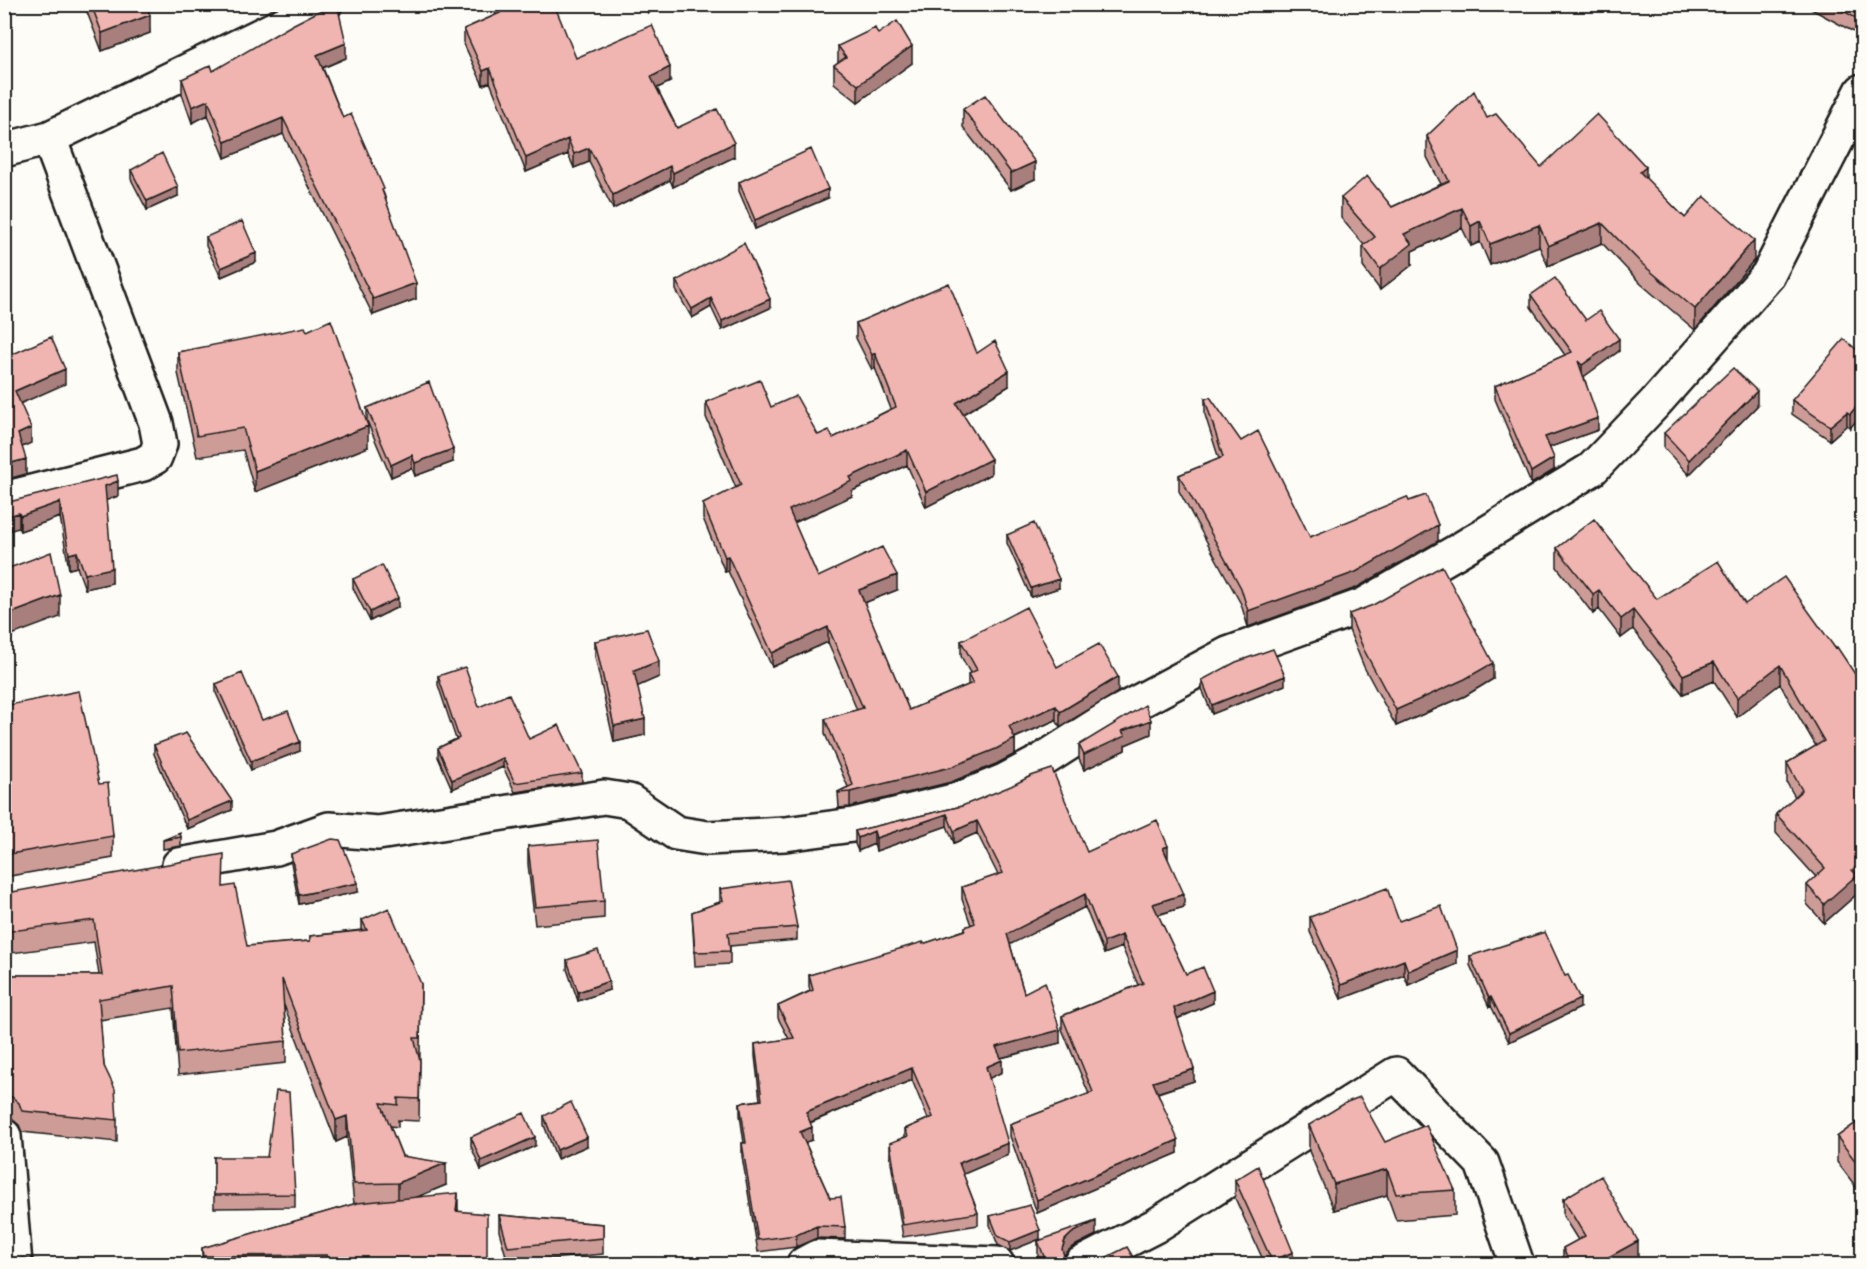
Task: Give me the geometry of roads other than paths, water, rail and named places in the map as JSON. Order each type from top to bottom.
[{"type":"street","points":[[4,150],[49,138],[325,4]]},
{"type":"street","points":[[146,871],[276,848],[329,829],[378,833],[604,797],[629,801],[676,833],[706,838],[784,834],[853,825],[957,800],[1004,781],[1038,763],[1110,717],[1228,654],[1364,605],[1592,469],[1655,403],[1768,275],[1863,91]]},
{"type":"street","points":[[4,499],[142,464],[155,457],[160,444],[156,423],[49,138]]},
{"type":"street","points":[[1081,1264],[1155,1226],[1396,1074],[1482,1163],[1517,1264]]},
{"type":"street","points":[[4,1136],[15,1264]]},
{"type":"street","points":[[804,1264],[817,1257],[997,1264]]}]
